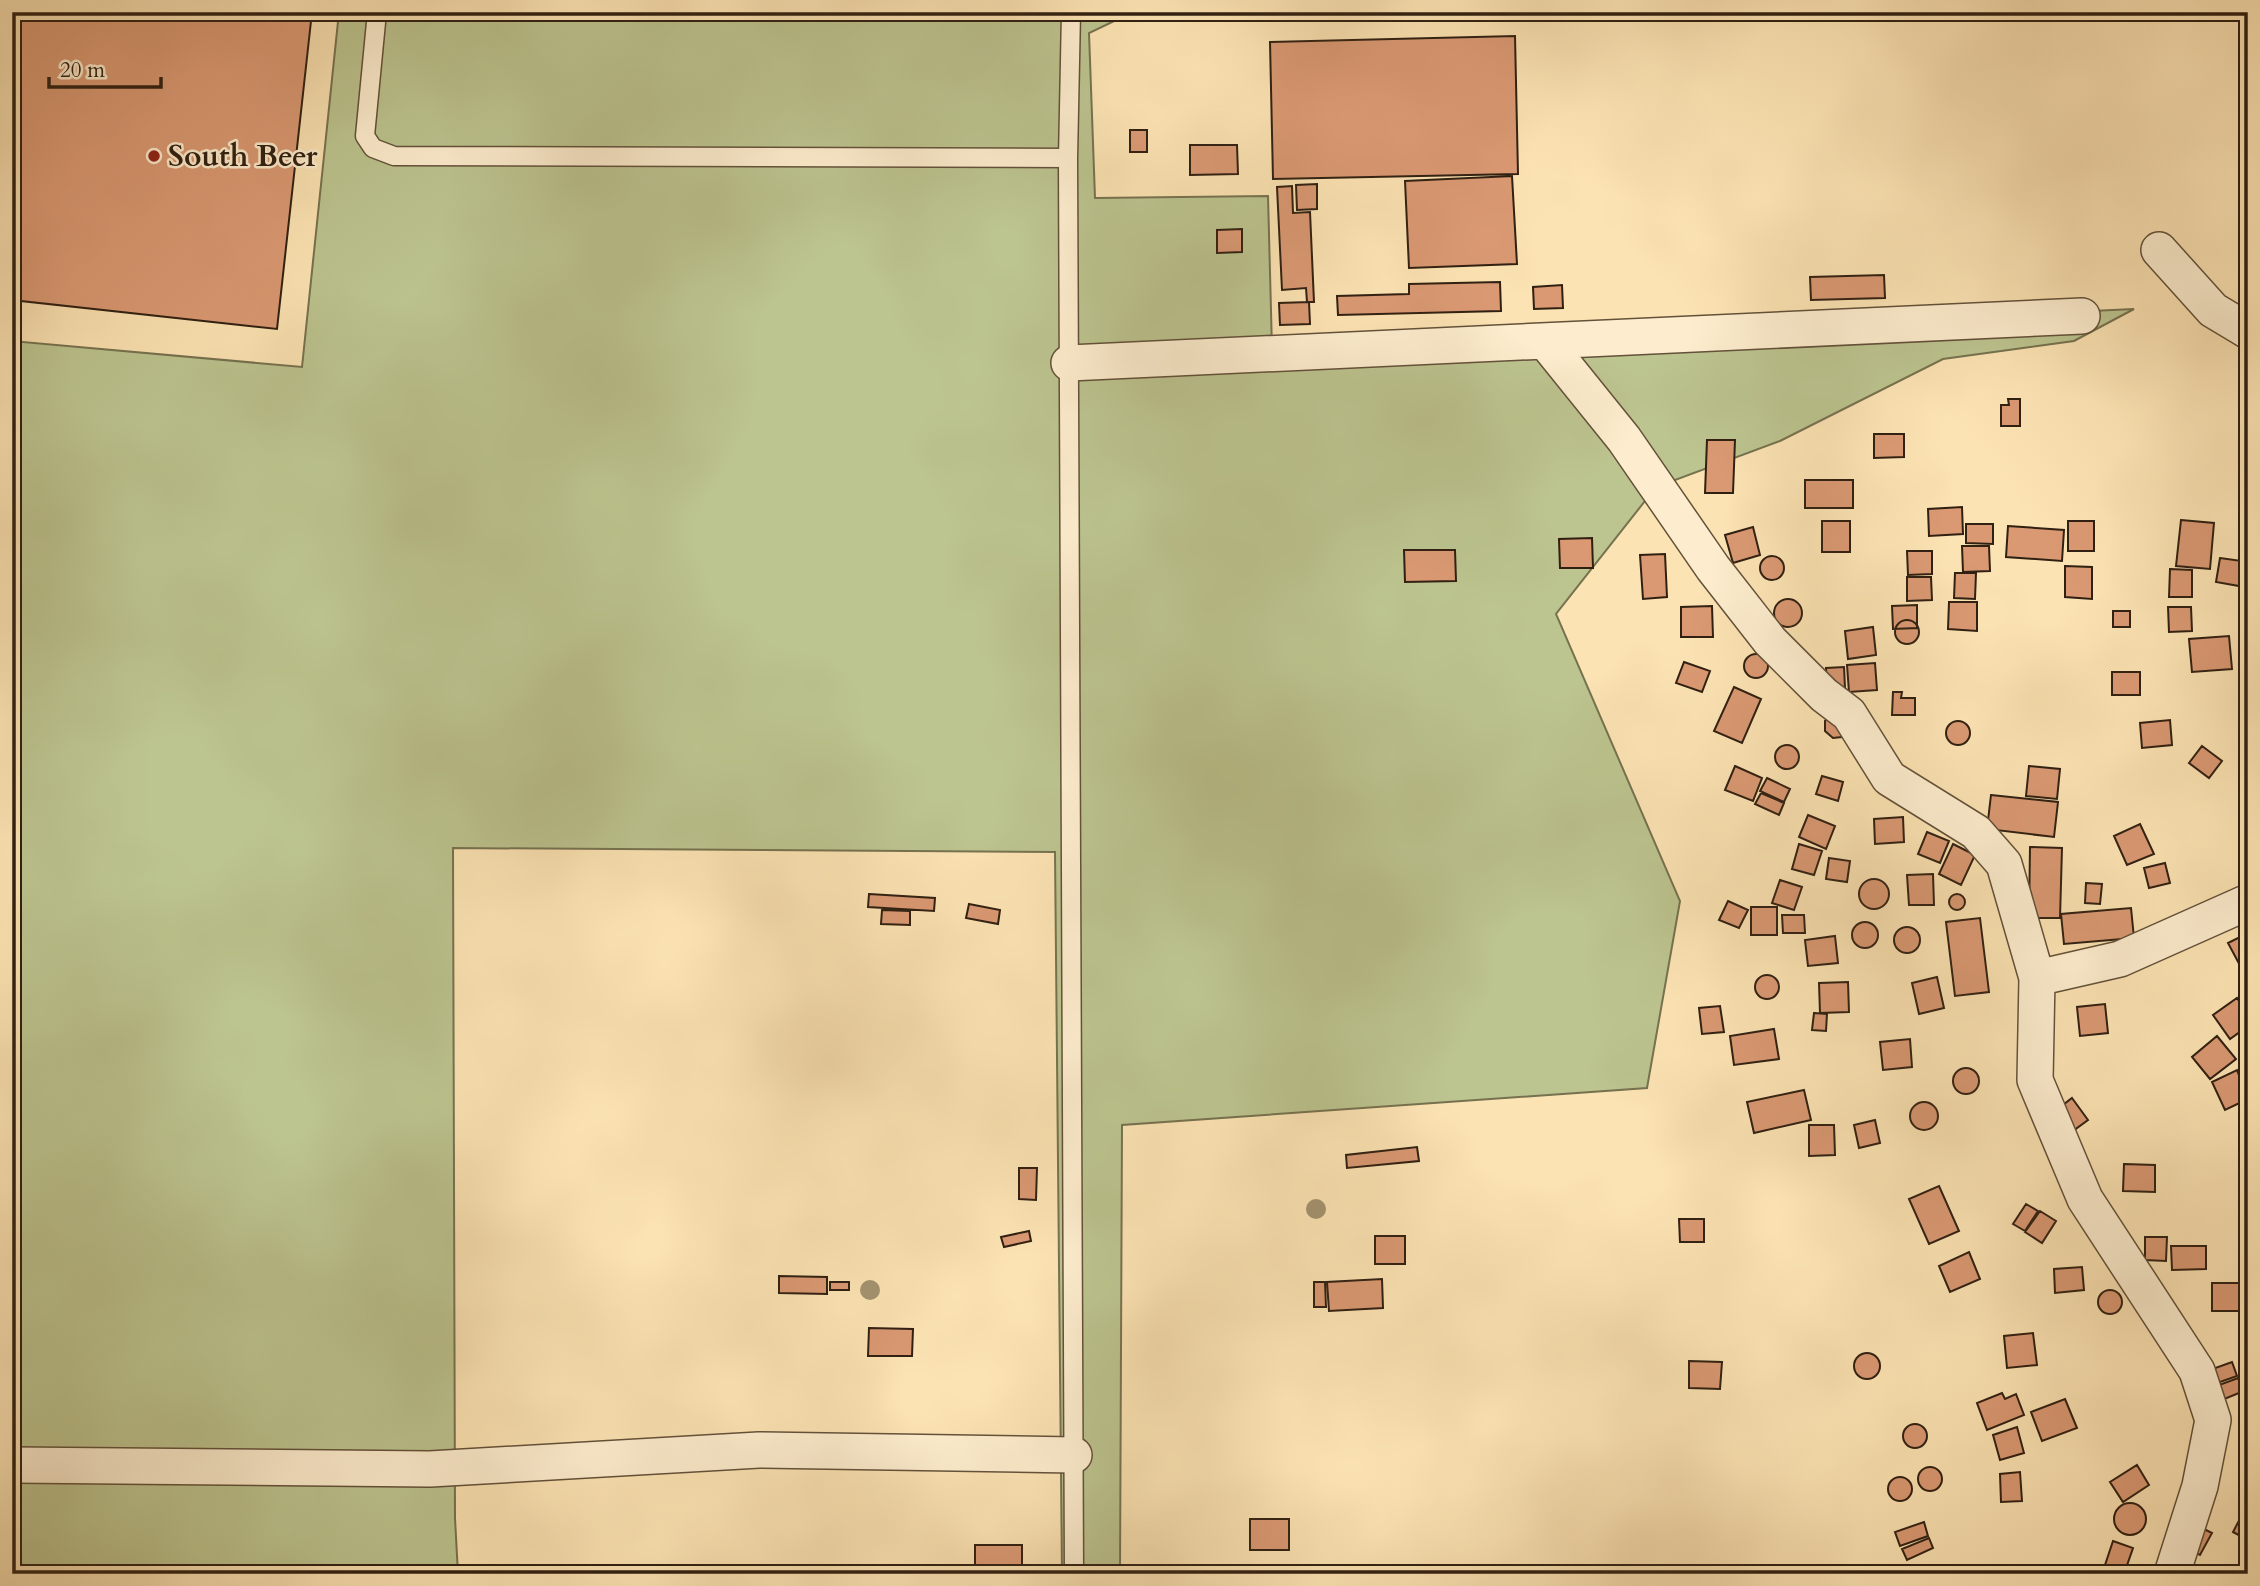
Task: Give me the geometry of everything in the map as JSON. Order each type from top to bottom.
[{"type":"street","points":[[2159,250],[2213,310],[2248,331]]},
{"type":"street","points":[[1069,363],[2082,316]]},
{"type":"street","points":[[1545,341],[1624,439],[1713,568],[1770,641],[1824,695],[1849,714],[1889,778],[1976,832],[2004,864],[2037,978],[2035,1080],[2085,1199],[2197,1371],[2213,1420],[2200,1486],[2172,1574]]},
{"type":"street","points":[[2037,978],[2120,959],[2248,902]]},
{"type":"street","points":[[12,1465],[430,1469],[759,1450],[1074,1455]]},
{"type":"lane","points":[[377,12],[365,136],[373,148],[394,156],[1068,158]]},
{"type":"lane","points":[[1071,12],[1068,158],[1074,1574]]},
{"type":"green space","points":[[339,12],[1133,12],[1089,33],[1095,198],[1268,196],[1272,349],[2134,309],[2074,341],[1943,359],[1780,441],[1656,487],[1556,614],[1680,901],[1647,1088],[1122,1125],[1120,1574],[1062,1574],[1055,852],[453,848],[455,1518],[458,1574],[12,1574],[12,341],[302,367]]},
{"type":"building","name":"South Beer","points":[[12,12],[312,12],[277,329],[12,300]]},
{"type":"building","points":[[1515,36],[1518,174],[1273,179],[1270,42]]},
{"type":"building","points":[[1130,130],[1147,130],[1147,152],[1130,152]]},
{"type":"building","points":[[1190,145],[1237,145],[1238,174],[1190,175]]},
{"type":"building","points":[[1512,176],[1517,264],[1409,268],[1405,181]]},
{"type":"building","points":[[1317,184],[1317,209],[1297,210],[1296,185]]},
{"type":"building","points":[[1292,186],[1293,213],[1310,212],[1314,302],[1307,302],[1306,288],[1282,290],[1277,187]]},
{"type":"building","points":[[1242,229],[1242,252],[1217,253],[1217,230]]},
{"type":"building","points":[[1884,275],[1885,298],[1811,300],[1810,277]]},
{"type":"building","points":[[1500,282],[1501,311],[1338,315],[1337,296],[1409,294],[1409,284]]},
{"type":"building","points":[[1562,285],[1563,308],[1534,309],[1533,287]]},
{"type":"building","points":[[1309,302],[1310,324],[1280,325],[1279,303]]},
{"type":"building","points":[[2008,399],[2020,399],[2020,426],[2001,426],[2001,405],[2009,405]]},
{"type":"building","points":[[1874,434],[1904,434],[1904,457],[1874,458]]},
{"type":"building","points":[[1707,440],[1735,440],[1733,493],[1705,493]]},
{"type":"building","points":[[1805,480],[1853,480],[1853,508],[1805,508]]},
{"type":"building","points":[[1962,507],[1963,534],[1929,536],[1928,509]]},
{"type":"building","points":[[2181,520],[2214,523],[2210,569],[2176,566]]},
{"type":"building","points":[[1822,521],[1850,521],[1850,552],[1822,552]]},
{"type":"building","points":[[2068,521],[2094,521],[2094,551],[2068,551]]},
{"type":"building","points":[[1966,524],[1993,524],[1993,544],[1966,543]]},
{"type":"building","points":[[2008,526],[2064,530],[2062,561],[2006,557]]},
{"type":"building","points":[[1753,527],[1760,555],[1733,563],[1725,535]]},
{"type":"building","points":[[1592,538],[1593,568],[1560,568],[1559,539]]},
{"type":"building","points":[[1962,546],[1989,546],[1990,571],[1963,572]]},
{"type":"building","points":[[1404,550],[1455,550],[1456,581],[1405,582]]},
{"type":"building","points":[[1907,551],[1932,551],[1932,574],[1908,575]]},
{"type":"building","points":[[1665,554],[1667,597],[1643,599],[1640,555]]},
{"type":"building","points":[[1772,556],[1781,559],[1784,568],[1781,577],[1772,580],[1763,577],[1760,568],[1763,559]]},
{"type":"building","points":[[2220,558],[2242,561],[2239,586],[2216,582]]},
{"type":"building","points":[[2065,566],[2092,567],[2092,599],[2065,597]]},
{"type":"building","points":[[2170,569],[2192,570],[2192,597],[2169,597]]},
{"type":"building","points":[[1955,573],[1976,573],[1975,599],[1954,598]]},
{"type":"building","points":[[1907,577],[1931,577],[1932,600],[1907,601]]},
{"type":"building","points":[[1788,599],[1798,603],[1802,613],[1798,623],[1788,627],[1778,623],[1774,613],[1778,603]]},
{"type":"building","points":[[1949,602],[1977,602],[1977,631],[1948,629]]},
{"type":"building","points":[[1917,605],[1917,628],[1893,629],[1892,606]]},
{"type":"building","points":[[1712,606],[1713,637],[1681,637],[1681,607]]},
{"type":"building","points":[[2168,607],[2191,607],[2192,631],[2169,632]]},
{"type":"building","points":[[2113,611],[2130,611],[2130,627],[2113,627]]},
{"type":"building","points":[[1907,620],[1918,627],[1919,632],[1912,643],[1907,644],[1896,637],[1895,632],[1902,621]]},
{"type":"building","points":[[1873,627],[1876,655],[1848,659],[1845,631]]},
{"type":"building","points":[[2229,636],[2232,669],[2192,672],[2189,639]]},
{"type":"building","points":[[1756,654],[1765,657],[1768,666],[1765,675],[1756,678],[1747,675],[1744,666],[1747,657]]},
{"type":"building","points":[[1684,662],[1710,671],[1702,692],[1676,683]]},
{"type":"building","points":[[1875,663],[1877,690],[1849,692],[1847,665]]},
{"type":"building","points":[[1844,667],[1845,688],[1827,689],[1826,668]]},
{"type":"building","points":[[2112,672],[2140,672],[2140,695],[2112,695]]},
{"type":"building","points":[[1734,687],[1761,699],[1742,743],[1714,731]]},
{"type":"building","points":[[1893,692],[1902,692],[1901,698],[1915,698],[1915,715],[1892,715]]},
{"type":"building","points":[[1832,714],[1849,730],[1842,737],[1833,738],[1825,731],[1825,721]]},
{"type":"building","points":[[2170,720],[2172,745],[2142,748],[2140,723]]},
{"type":"building","points":[[1958,721],[1967,724],[1970,733],[1967,742],[1958,745],[1949,742],[1946,733],[1949,724]]},
{"type":"building","points":[[1787,745],[1796,748],[1799,757],[1796,766],[1787,769],[1778,766],[1775,757],[1778,748]]},
{"type":"building","points":[[2202,746],[2222,761],[2209,778],[2189,763]]},
{"type":"building","points":[[1735,766],[1762,778],[1753,801],[1725,790]]},
{"type":"building","points":[[2029,766],[2060,769],[2057,799],[2026,796]]},
{"type":"building","points":[[1822,776],[1843,782],[1838,801],[1816,794]]},
{"type":"building","points":[[1767,778],[1790,789],[1784,802],[1760,791]]},
{"type":"building","points":[[1761,793],[1784,803],[1779,815],[1755,804]]},
{"type":"building","points":[[1991,795],[2058,802],[2054,837],[1987,829]]},
{"type":"building","points":[[1808,815],[1835,826],[1826,849],[1799,837]]},
{"type":"building","points":[[1903,817],[1904,842],[1875,844],[1874,819]]},
{"type":"building","points":[[2140,824],[2154,854],[2127,865],[2114,836]]},
{"type":"building","points":[[1927,832],[1949,841],[1940,863],[1918,854]]},
{"type":"building","points":[[1799,844],[1822,851],[1814,875],[1792,869]]},
{"type":"building","points":[[1953,844],[1975,855],[1961,885],[1939,874]]},
{"type":"building","points":[[2030,847],[2062,848],[2060,918],[2029,918]]},
{"type":"building","points":[[1829,858],[1850,861],[1847,882],[1826,879]]},
{"type":"building","points":[[2165,863],[2170,883],[2149,888],[2144,868]]},
{"type":"building","points":[[1933,874],[1934,905],[1909,905],[1907,875]]},
{"type":"building","points":[[1874,879],[1880,880],[1888,888],[1888,900],[1880,908],[1874,909],[1868,908],[1860,900],[1859,894],[1860,888],[1868,880]]},
{"type":"building","points":[[1780,880],[1802,887],[1794,910],[1772,903]]},
{"type":"building","points":[[2086,883],[2102,884],[2100,904],[2085,903]]},
{"type":"building","points":[[869,894],[935,898],[934,911],[868,907]]},
{"type":"building","points":[[1954,894],[1960,894],[1965,902],[1963,908],[1954,910],[1949,905],[1949,899]]},
{"type":"building","points":[[1728,901],[1748,910],[1739,928],[1719,920]]},
{"type":"building","points":[[969,904],[1000,910],[998,924],[966,918]]},
{"type":"building","points":[[1751,907],[1777,907],[1777,935],[1751,935]]},
{"type":"building","points":[[2131,908],[2134,938],[2064,944],[2061,914]]},
{"type":"building","points":[[882,910],[910,911],[910,925],[881,924]]},
{"type":"building","points":[[1782,915],[1804,915],[1805,933],[1783,933]]},
{"type":"building","points":[[1980,918],[1989,992],[1955,996],[1946,922]]},
{"type":"building","points":[[1865,922],[1874,926],[1878,935],[1874,944],[1865,948],[1856,944],[1852,935],[1856,926]]},
{"type":"building","points":[[1907,927],[1916,931],[1920,940],[1916,949],[1907,953],[1898,949],[1894,940],[1898,931]]},
{"type":"building","points":[[2248,933],[2248,970],[2244,973],[2228,943]]},
{"type":"building","points":[[1835,936],[1838,963],[1808,966],[1805,940]]},
{"type":"building","points":[[1767,975],[1776,978],[1779,987],[1776,996],[1767,999],[1758,996],[1755,987],[1758,978]]},
{"type":"building","points":[[1937,977],[1944,1008],[1919,1014],[1912,983]]},
{"type":"building","points":[[1848,982],[1849,1012],[1820,1013],[1819,983]]},
{"type":"building","points":[[2237,998],[2248,1014],[2248,1026],[2230,1039],[2213,1015]]},
{"type":"building","points":[[2105,1004],[2108,1033],[2080,1036],[2077,1007]]},
{"type":"building","points":[[1720,1006],[1724,1032],[1702,1034],[1699,1008]]},
{"type":"building","points":[[1814,1013],[1827,1014],[1826,1031],[1812,1030]]},
{"type":"building","points":[[1774,1029],[1779,1059],[1734,1065],[1730,1036]]},
{"type":"building","points":[[2217,1036],[2236,1059],[2210,1079],[2192,1057]]},
{"type":"building","points":[[1910,1039],[1912,1067],[1883,1070],[1880,1042]]},
{"type":"building","points":[[1966,1068],[1975,1072],[1979,1081],[1975,1090],[1966,1094],[1957,1090],[1953,1081],[1957,1072]]},
{"type":"building","points":[[2237,1070],[2248,1099],[2225,1110],[2212,1082]]},
{"type":"building","points":[[1804,1090],[1811,1120],[1754,1133],[1747,1102]]},
{"type":"building","points":[[2072,1098],[2088,1120],[2066,1136],[2050,1115]]},
{"type":"building","points":[[1924,1102],[1934,1106],[1938,1116],[1934,1126],[1924,1130],[1914,1126],[1910,1116],[1914,1106]]},
{"type":"building","points":[[1875,1120],[1880,1143],[1859,1148],[1854,1125]]},
{"type":"building","points":[[1809,1125],[1834,1125],[1835,1155],[1809,1156]]},
{"type":"building","points":[[1417,1147],[1419,1161],[1347,1168],[1346,1155]]},
{"type":"building","points":[[2124,1164],[2155,1165],[2155,1192],[2123,1191]]},
{"type":"building","points":[[1019,1168],[1037,1168],[1036,1200],[1019,1199]]},
{"type":"building","points":[[1939,1186],[1959,1231],[1929,1244],[1909,1199]]},
{"type":"building","points":[[2026,1204],[2038,1211],[2025,1231],[2013,1224]]},
{"type":"building","points":[[2040,1211],[2056,1221],[2042,1243],[2025,1232]]},
{"type":"building","points":[[1679,1219],[1704,1219],[1704,1242],[1680,1242]]},
{"type":"building","points":[[1029,1231],[1031,1241],[1004,1247],[1001,1237]]},
{"type":"building","points":[[1375,1236],[1405,1236],[1405,1264],[1375,1264]]},
{"type":"building","points":[[2145,1237],[2167,1237],[2166,1261],[2145,1260]]},
{"type":"building","points":[[2171,1246],[2206,1246],[2206,1269],[2172,1270]]},
{"type":"building","points":[[1969,1252],[1980,1279],[1950,1292],[1939,1266]]},
{"type":"building","points":[[2082,1267],[2084,1290],[2055,1293],[2054,1269]]},
{"type":"building","points":[[779,1276],[827,1277],[827,1294],[779,1293]]},
{"type":"building","points":[[1382,1279],[1383,1308],[1329,1311],[1327,1282]]},
{"type":"building","points":[[830,1282],[849,1282],[849,1290],[830,1290]]},
{"type":"building","points":[[1314,1282],[1325,1282],[1326,1307],[1314,1307]]},
{"type":"building","points":[[2212,1283],[2245,1283],[2245,1311],[2212,1311]]},
{"type":"building","points":[[2110,1290],[2119,1293],[2122,1302],[2119,1311],[2110,1314],[2101,1311],[2098,1302],[2101,1293]]},
{"type":"building","points":[[869,1328],[913,1329],[912,1356],[868,1356]]},
{"type":"building","points":[[2033,1333],[2037,1365],[2007,1368],[2004,1336]]},
{"type":"building","points":[[1867,1353],[1876,1357],[1880,1366],[1876,1375],[1867,1379],[1858,1375],[1854,1366],[1858,1357]]},
{"type":"building","points":[[1689,1361],[1722,1362],[1720,1389],[1689,1388]]},
{"type":"building","points":[[2232,1362],[2237,1376],[2209,1386],[2204,1372]]},
{"type":"building","points":[[2238,1378],[2244,1391],[2217,1402],[2211,1388]]},
{"type":"building","points":[[2002,1393],[2005,1399],[2016,1394],[2024,1415],[1987,1430],[1977,1403]]},
{"type":"building","points":[[2065,1399],[2077,1428],[2042,1441],[2031,1412]]},
{"type":"building","points":[[1915,1424],[1924,1427],[1927,1436],[1924,1445],[1915,1448],[1906,1445],[1903,1436],[1906,1427]]},
{"type":"building","points":[[2017,1427],[2024,1453],[2000,1460],[1993,1435]]},
{"type":"building","points":[[2137,1465],[2149,1485],[2123,1502],[2110,1482]]},
{"type":"building","points":[[1930,1467],[1939,1470],[1942,1479],[1939,1488],[1930,1491],[1921,1488],[1918,1479],[1921,1470]]},
{"type":"building","points":[[2020,1472],[2022,1501],[2001,1502],[2000,1474]]},
{"type":"building","points":[[1900,1477],[1909,1480],[1912,1489],[1909,1498],[1900,1501],[1891,1498],[1888,1489],[1891,1480]]},
{"type":"building","points":[[2130,1503],[2141,1508],[2146,1519],[2141,1530],[2130,1535],[2119,1530],[2114,1519],[2119,1508]]},
{"type":"building","points":[[2244,1511],[2248,1513],[2248,1540],[2233,1532]]},
{"type":"building","points":[[1250,1519],[1289,1519],[1289,1550],[1250,1550]]},
{"type":"building","points":[[1924,1522],[1928,1536],[1900,1546],[1895,1532]]},
{"type":"building","points":[[2192,1523],[2212,1533],[2200,1555],[2182,1545]]},
{"type":"building","points":[[1929,1538],[1933,1548],[1907,1560],[1902,1549]]},
{"type":"building","points":[[2113,1541],[2133,1548],[2125,1571],[2105,1565]]},
{"type":"building","points":[[975,1545],[1022,1545],[1022,1574],[975,1574]]},
{"type":"building","points":[[1847,1565],[1871,1565],[1871,1574],[1847,1574]]},
{"type":"place","name":"South Beer","points":[[154,156]]}]
